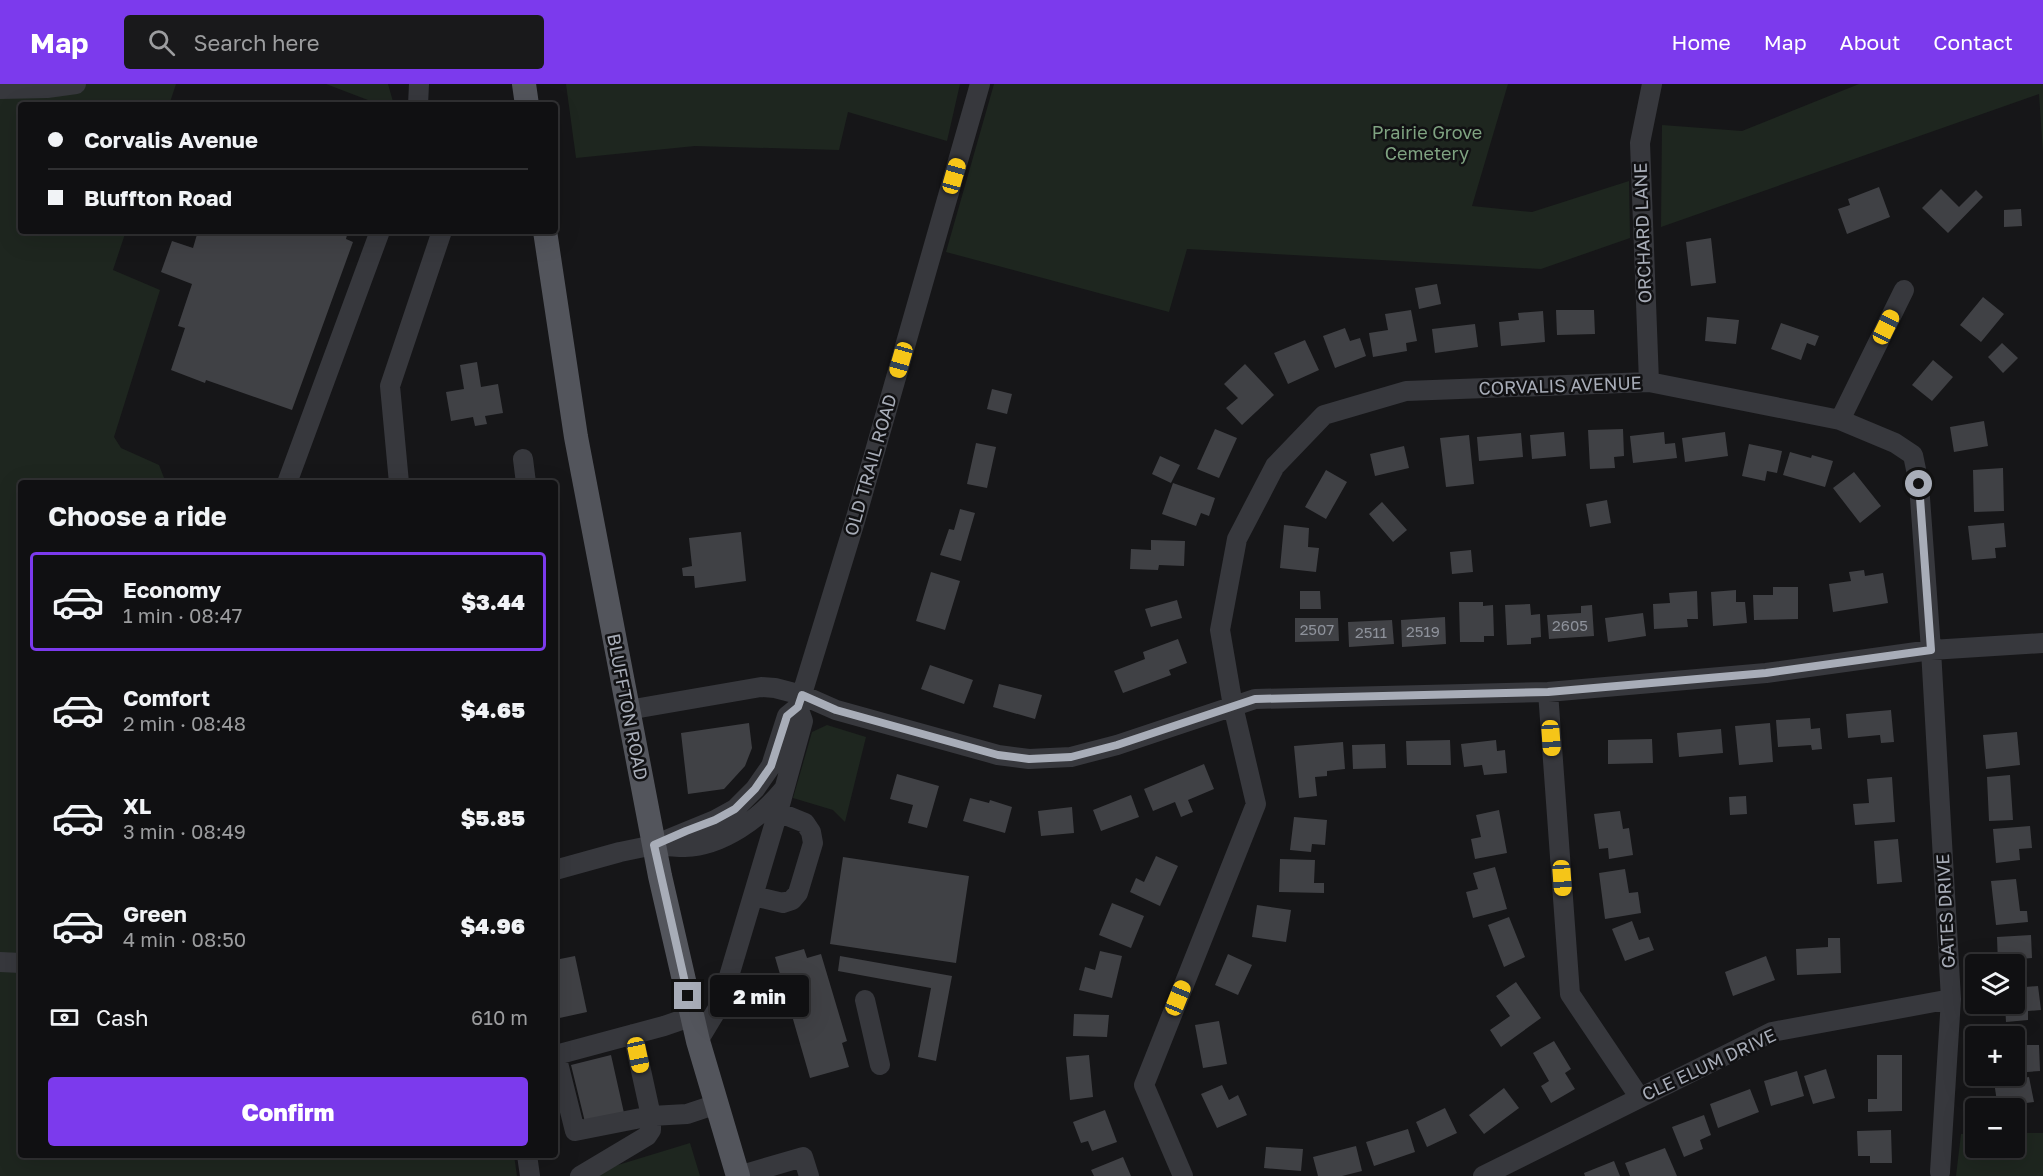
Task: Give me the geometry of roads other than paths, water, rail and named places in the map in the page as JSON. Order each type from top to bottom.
[{"type":"main road","points":[[524,84],[527,102]]},
{"type":"main road","name":"BLUFFTON ROAD","points":[[545,234],[576,437],[654,845],[699,1041],[738,1176]]},
{"type":"street","points":[[0,89],[47,88],[76,84]]},
{"type":"street","points":[[418,102],[419,84]]},
{"type":"street","name":"OLD TRAIL ROAD","points":[[654,845],[715,820],[735,809],[755,789],[771,766],[787,716],[800,701],[855,521],[980,84]]},
{"type":"street","name":"ORCHARD LANE","points":[[1649,382],[1640,143],[1652,84]]},
{"type":"street","points":[[288,480],[379,234]]},
{"type":"street","points":[[399,480],[390,386],[441,234]]},
{"type":"street","points":[[1840,420],[1904,290]]},
{"type":"street","name":"CORVALIS AVENUE","points":[[1183,1176],[1144,1085],[1256,804],[1233,706],[1220,630],[1237,539],[1275,466],[1324,415],[1406,391],[1649,382],[1840,420],[1895,443],[1913,455],[1919,484],[1931,650]]},
{"type":"street","points":[[523,459],[525,480]]},
{"type":"street","points":[[628,710],[761,687],[775,688],[800,701],[998,755],[1029,759],[1071,757],[1094,751],[1255,699],[1548,692],[1766,673],[1931,650],[2043,643]]},
{"type":"street","name":"GATES DRIVE","points":[[1931,650],[1951,999],[1941,1172]]},
{"type":"street","points":[[1548,692],[1570,994],[1640,1098]]},
{"type":"street","name":"OLD TRAIL ROAD","points":[[699,1041],[721,1003],[778,812],[803,721],[800,701]]},
{"type":"street","name":"OLD TRAIL ROAD","points":[[654,845],[687,847],[716,841],[741,828],[770,805],[785,787]]},
{"type":"street","points":[[753,896],[783,903],[792,900],[801,884],[813,843],[811,832],[805,824],[778,812]]},
{"type":"street","points":[[558,869],[654,845]]},
{"type":"street","points":[[0,962],[18,963]]},
{"type":"street","points":[[865,999],[880,1065]]},
{"type":"street","name":"CLE ELUM DRIVE","points":[[1483,1176],[1772,1032],[1951,999]]},
{"type":"street","points":[[558,1054],[693,1016]]},
{"type":"street","points":[[580,1176],[646,1136],[651,1130],[651,1116],[633,1034]]},
{"type":"street","points":[[558,1063],[575,1131],[651,1116],[687,1114],[717,1104]]},
{"type":"street","points":[[738,1176],[803,1157],[809,1176]]},
{"type":"street","points":[[527,1158],[530,1176]]},
{"type":"park label","name":"Prairie Grove Cemetery","points":[[1427,143]]}]
